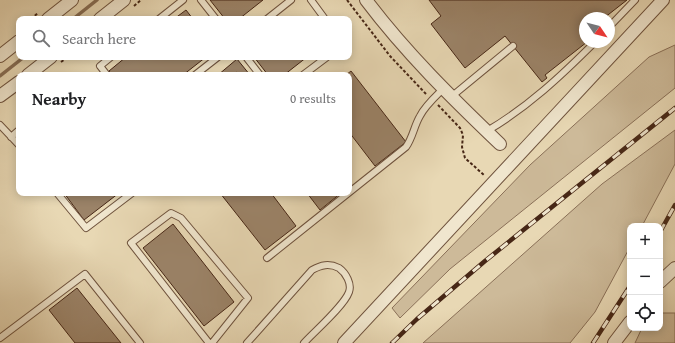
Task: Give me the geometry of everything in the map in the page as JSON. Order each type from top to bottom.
[{"type":"street","points":[[52,16],[72,0]]},
{"type":"street","points":[[104,16],[124,0]]},
{"type":"street","points":[[366,0],[399,42],[447,93],[500,144]]},
{"type":"street","points":[[344,343],[663,0]]},
{"type":"street","points":[[0,56],[16,43]]},
{"type":"street","points":[[32,72],[47,60]]},
{"type":"street","points":[[0,96],[16,84]]},
{"type":"street","points":[[663,279],[675,268]]},
{"type":"street","points":[[614,343],[627,326]]},
{"type":"lane","points":[[163,16],[183,0]]},
{"type":"lane","points":[[201,0],[214,16]]},
{"type":"lane","points":[[271,16],[291,0]]},
{"type":"lane","points":[[311,0],[323,16]]},
{"type":"lane","points":[[615,21],[635,0]]},
{"type":"lane","points":[[352,191],[406,148],[412,138],[421,114],[433,100],[447,93],[513,46]]},
{"type":"lane","points":[[487,132],[514,116],[588,48]]},
{"type":"lane","points":[[105,72],[100,66],[107,60]]},
{"type":"lane","points":[[199,72],[214,60]]},
{"type":"lane","points":[[248,60],[258,72]]},
{"type":"lane","points":[[307,72],[323,60]]},
{"type":"lane","points":[[0,125],[16,142]]},
{"type":"lane","points":[[11,137],[16,133]]},
{"type":"lane","points":[[59,196],[86,228],[128,196]]},
{"type":"lane","points":[[267,258],[345,196]]},
{"type":"lane","points":[[171,213],[181,218],[248,298],[211,343],[131,243],[171,213]]},
{"type":"lane","points":[[247,343],[312,270],[320,266],[330,265],[340,269],[347,276],[350,285],[349,292],[343,301],[304,343]]},
{"type":"lane","points":[[0,338],[85,274],[140,343]]},
{"type":"path","points":[[347,0],[390,56],[460,128],[463,135],[462,147],[465,158],[493,183]]},
{"type":"shaded area","points":[[675,45],[675,88],[450,269],[400,318],[392,308],[530,165],[649,57]]},
{"type":"shaded area","points":[[675,130],[675,164],[644,223],[627,223],[627,253],[595,312],[570,343],[423,343],[602,184]]},
{"type":"shaded area","points":[[663,313],[675,313],[675,343],[635,343],[641,331],[663,331]]},
{"type":"building","points":[[210,0],[263,0],[243,16],[223,16]]},
{"type":"building","points":[[429,0],[627,0],[612,12],[579,12],[579,48],[545,75],[547,78],[542,82],[505,36],[465,68],[431,24],[441,16]]},
{"type":"building","points":[[186,10],[191,16],[178,16]]},
{"type":"building","points":[[122,60],[202,60],[187,72],[109,71]]},
{"type":"building","points":[[238,60],[248,72],[237,72],[222,72]]},
{"type":"building","points":[[256,60],[303,60],[288,72],[266,72]]},
{"type":"building","points":[[352,72],[406,142],[375,166],[352,136]]},
{"type":"building","points":[[66,196],[115,196],[84,220]]},
{"type":"building","points":[[222,196],[273,196],[296,226],[265,250]]},
{"type":"building","points":[[309,196],[337,196],[320,210]]},
{"type":"building","points":[[173,224],[234,302],[204,326],[143,248]]},
{"type":"building","points":[[77,288],[121,343],[75,343],[49,310]]},
{"type":"waterway","points":[[77,16],[97,0]]},
{"type":"waterway","points":[[0,76],[20,60]]},
{"type":"railway","points":[[392,343],[417,319],[485,261],[675,108]]},
{"type":"railway","points":[[663,227],[675,205]]},
{"type":"railway","points":[[593,343],[627,291]]}]
